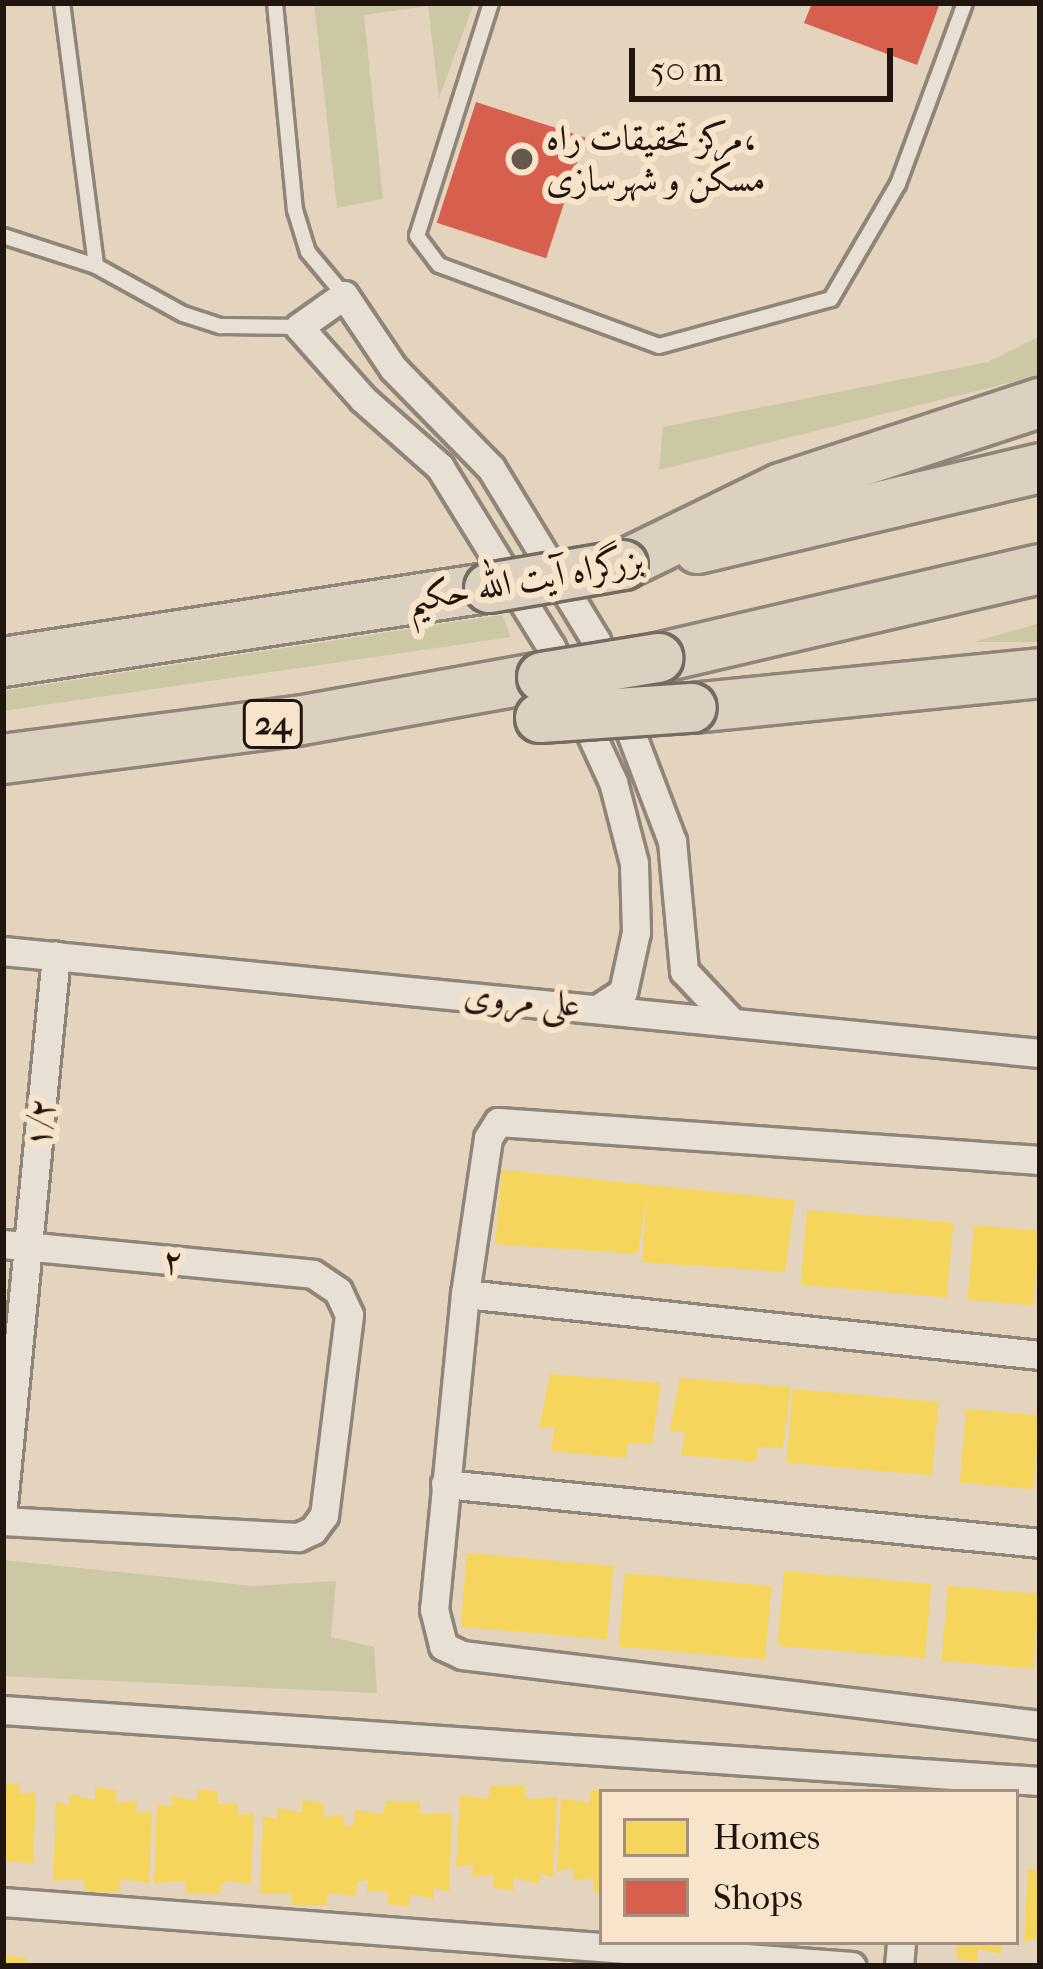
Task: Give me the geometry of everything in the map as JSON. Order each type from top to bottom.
[{"type":"highway","points":[[623,566],[781,488],[1040,404]]},
{"type":"highway","name":"بزرگراه آیت الله حکیم","points":[[3,662],[623,566],[1040,468]]},
{"type":"highway","name":"24","points":[[3,759],[297,721],[541,697],[658,658],[1040,569]]},
{"type":"highway","points":[[541,697],[692,708],[1040,673]]},
{"type":"street","points":[[599,1007],[622,992],[636,932],[634,863],[614,782],[551,647],[440,467],[363,399],[299,327],[344,295],[394,368],[491,468],[596,641],[672,841],[684,971],[730,1020]]},
{"type":"street","points":[[363,399],[394,368]]},
{"type":"street","name":"علی مروی","points":[[3,951],[1040,1053]]},
{"type":"street","name":"۱/۲","points":[[3,1505],[15,1246],[56,956]]},
{"type":"street","points":[[1040,1160],[507,1119],[488,1138],[465,1294],[434,1609],[443,1646],[463,1655],[1040,1725]]},
{"type":"street","name":"۲","points":[[3,1521],[298,1537],[313,1530],[323,1515],[350,1316],[338,1291],[313,1274],[15,1246]]},
{"type":"street","points":[[465,1294],[1040,1355]]},
{"type":"street","points":[[445,1484],[1040,1543]]},
{"type":"street","points":[[3,1710],[912,1780],[1040,1780]]},
{"type":"street","points":[[3,1902],[852,1966]]},
{"type":"lane","points":[[62,3],[96,266]]},
{"type":"lane","points":[[274,3],[295,211],[308,252],[344,295]]},
{"type":"lane","points":[[491,3],[417,236],[439,265],[659,346],[831,298],[898,184],[965,3]]},
{"type":"lane","points":[[3,236],[96,266],[183,314],[221,326],[299,327]]},
{"type":"shaded area","points":[[314,3],[474,3],[439,98],[428,6],[364,15],[383,199],[337,208]]},
{"type":"shaded area","points":[[1040,336],[1040,375],[659,470],[663,427],[988,362]]},
{"type":"shaded area","points":[[502,615],[511,637],[3,711],[3,691]]},
{"type":"shaded area","points":[[1040,623],[1040,642],[974,642]]},
{"type":"shaded area","points":[[3,1560],[253,1586],[336,1581],[331,1637],[374,1647],[377,1693],[3,1676]]},
{"type":"building: Homes","points":[[502,1170],[795,1200],[785,1272],[642,1262],[647,1194],[638,1254],[495,1244]]},
{"type":"building: Homes","points":[[807,1210],[953,1223],[947,1298],[800,1285]]},
{"type":"building: Homes","points":[[974,1225],[1040,1231],[1033,1305],[967,1300]]},
{"type":"building: Homes","points":[[550,1374],[661,1383],[652,1444],[628,1443],[626,1458],[551,1451],[555,1428],[539,1428]]},
{"type":"building: Homes","points":[[680,1378],[791,1387],[783,1448],[758,1447],[756,1462],[681,1455],[685,1432],[669,1432]]},
{"type":"building: Homes","points":[[793,1389],[938,1402],[932,1475],[787,1463]]},
{"type":"building: Homes","points":[[966,1409],[1040,1415],[1033,1489],[960,1483]]},
{"type":"building: Homes","points":[[467,1553],[613,1566],[607,1640],[461,1627]]},
{"type":"building: Homes","points":[[784,1571],[931,1584],[925,1659],[777,1646]]},
{"type":"building: Homes","points":[[625,1573],[771,1586],[765,1660],[619,1647]]},
{"type":"building: Homes","points":[[948,1586],[1040,1594],[1033,1669],[941,1661]]},
{"type":"building: Homes","points":[[20,1783],[20,1794],[36,1792],[33,1864],[3,1860],[3,1784]]},
{"type":"building: Homes","points":[[491,1786],[525,1786],[525,1799],[557,1797],[553,1877],[539,1873],[539,1884],[514,1878],[513,1891],[493,1888],[493,1875],[472,1877],[473,1865],[456,1867],[460,1795],[488,1799]]},
{"type":"building: Homes","points":[[95,1787],[116,1790],[117,1803],[137,1801],[136,1813],[152,1811],[149,1883],[121,1879],[119,1892],[85,1893],[84,1879],[53,1881],[56,1802],[70,1806],[70,1794],[95,1800]]},
{"type":"building: Homes","points":[[197,1789],[217,1791],[218,1804],[238,1803],[238,1815],[254,1813],[251,1884],[223,1881],[220,1894],[186,1894],[186,1881],[154,1883],[157,1804],[172,1807],[172,1796],[197,1801]]},
{"type":"building: Homes","points":[[599,1789],[599,1893],[594,1892],[593,1878],[573,1880],[573,1868],[557,1871],[561,1798],[589,1803],[591,1790]]},
{"type":"building: Homes","points":[[302,1800],[323,1803],[324,1817],[344,1815],[343,1827],[354,1825],[355,1810],[383,1814],[386,1801],[420,1801],[420,1814],[452,1813],[449,1892],[434,1888],[434,1899],[409,1894],[409,1907],[388,1904],[388,1891],[367,1892],[368,1880],[357,1882],[356,1896],[328,1893],[326,1905],[292,1906],[291,1893],[260,1894],[263,1816],[277,1819],[277,1808],[302,1813]]},
{"type":"building: Homes","points":[[1028,1869],[1040,1871],[1040,1939],[1024,1941]]},
{"type":"building: Homes","points":[[956,1945],[1002,1945],[1002,1954],[978,1949],[977,1962],[957,1959]]},
{"type":"building: Homes","points":[[6,1955],[26,1958],[27,1966],[6,1966]]},
{"type":"building: Shops","points":[[812,3],[940,3],[917,65],[804,23]]},
{"type":"building: Shops","points":[[476,102],[585,138],[546,258],[437,223]]},
{"type":"place","name":"مرکز تحقیقات راه، مسکن و شهرسازی","points":[[522,159]]}]
